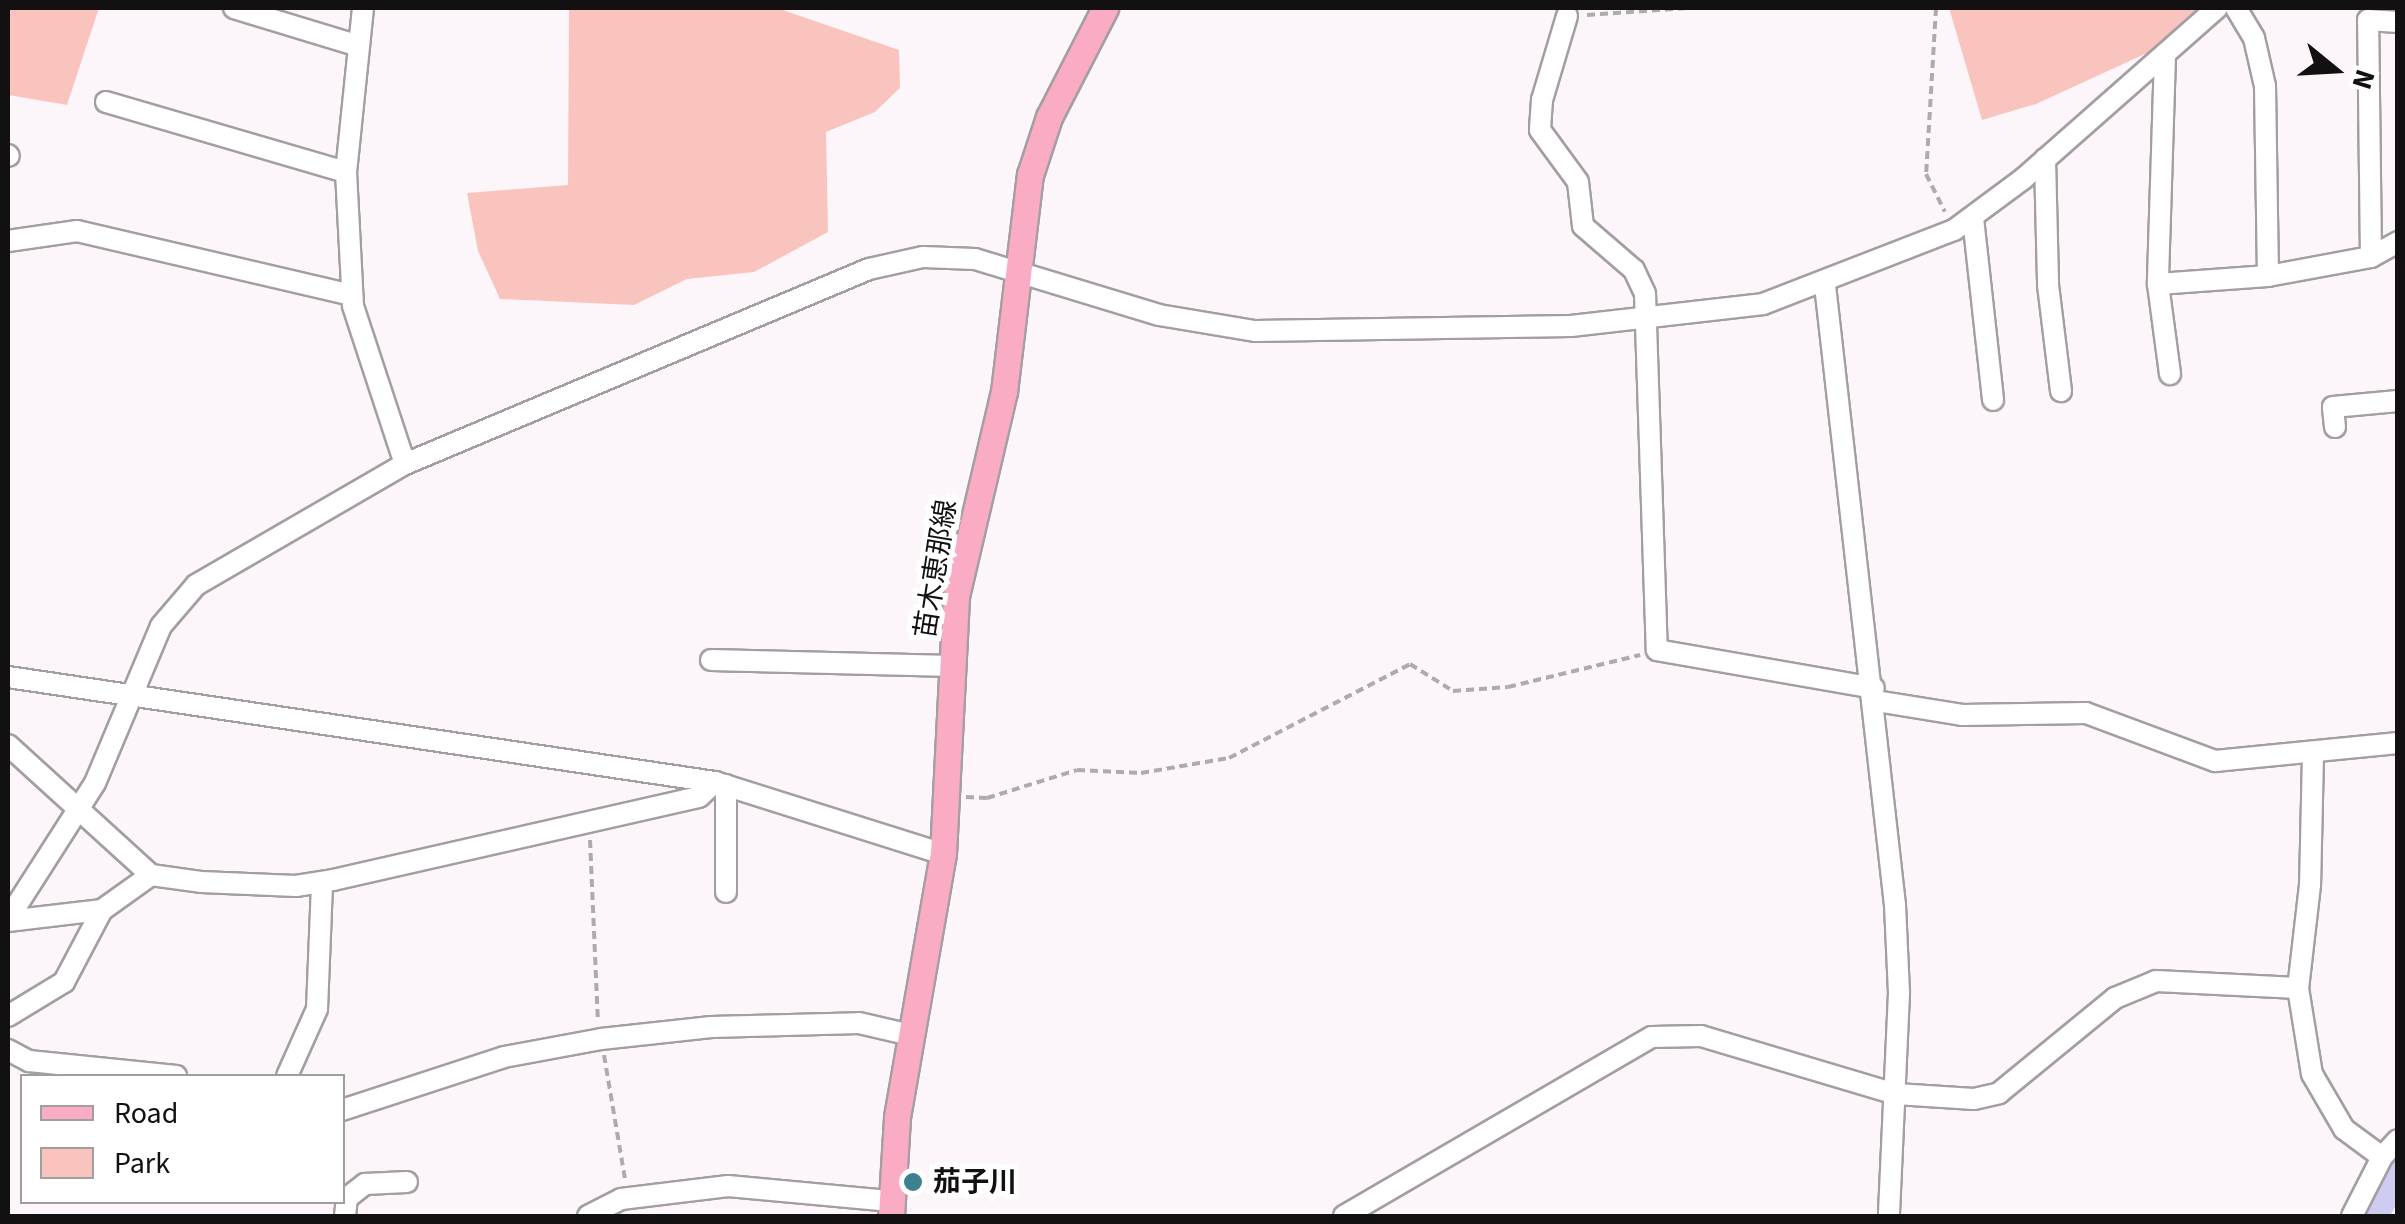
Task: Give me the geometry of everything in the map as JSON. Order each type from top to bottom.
[{"type":"main road","name":"苗木恵那線","points":[[891,1208],[911,1035],[943,854],[956,596],[1004,392],[1030,175],[1043,132],[1105,8]]},
{"type":"street","points":[[234,8],[356,45]]},
{"type":"street","points":[[363,8],[356,45],[346,172],[352,295],[405,464]]},
{"type":"street","points":[[8,920],[76,812],[162,626],[196,585],[405,464],[898,260],[949,256],[1018,270],[1159,315],[1242,330],[1641,319],[1762,304],[1825,285],[1954,230],[1973,218],[2218,8]]},
{"type":"street","points":[[2236,8],[2254,38],[2265,86],[2268,276]]},
{"type":"street","points":[[1567,16],[1540,130],[1578,182],[1583,226],[1634,270],[1645,294],[1641,319],[1656,650],[1962,715],[2086,713],[2215,761],[2313,755],[2398,743]]},
{"type":"street","points":[[2371,258],[2368,20],[2398,22]]},
{"type":"street","points":[[2165,56],[2158,284],[2170,374]]},
{"type":"street","points":[[106,102],[346,172]]},
{"type":"street","points":[[2045,159],[2048,285],[2061,390]]},
{"type":"street","points":[[1973,218],[1994,400]]},
{"type":"street","points":[[8,241],[77,231],[352,295]]},
{"type":"street","points":[[2158,284],[2268,276],[2371,258],[2398,242]]},
{"type":"street","points":[[1825,285],[1875,694],[1895,905],[1896,1094],[1889,1216]]},
{"type":"street","points":[[2335,427],[2333,407],[2398,401]]},
{"type":"street","points":[[710,660],[952,666]]},
{"type":"street","points":[[8,677],[721,784],[943,854]]},
{"type":"street","points":[[8,745],[76,812],[152,875],[202,882],[322,882],[699,798],[721,784]]},
{"type":"street","points":[[2313,755],[2298,988],[2312,1074],[2344,1128],[2382,1156]]},
{"type":"street","points":[[721,784],[726,892]]},
{"type":"street","points":[[8,1016],[64,982],[102,910],[152,875]]},
{"type":"street","points":[[288,1074],[317,1009],[322,882]]},
{"type":"street","points":[[8,920],[102,910]]},
{"type":"street","points":[[1344,1216],[1652,1038],[1701,1036],[1896,1094],[1974,1100],[1999,1093],[2115,998],[2156,981],[2298,988]]},
{"type":"street","points":[[345,1109],[504,1057],[600,1039],[711,1027],[859,1023],[911,1035]]},
{"type":"street","points":[[8,1050],[28,1062],[155,1074]]},
{"type":"street","points":[[2352,1216],[2382,1156],[2398,1140]]},
{"type":"street","points":[[345,1216],[346,1198],[365,1184],[407,1182]]},
{"type":"street","points":[[588,1216],[628,1198],[728,1186],[891,1208]]},
{"type":"path","points":[[1567,16],[1688,8]]},
{"type":"path","points":[[1936,8],[1926,174],[1954,230]]},
{"type":"path","points":[[946,796],[987,798],[1077,770],[1141,772],[1229,758],[1410,664],[1453,691],[1472,690],[1554,678],[1656,650]]},
{"type":"path","points":[[586,823],[598,913],[600,1039],[628,1198]]},
{"type":"green space","points":[[8,8],[99,8],[67,105],[8,95]]},
{"type":"green space","points":[[569,8],[777,8],[899,50],[900,88],[875,112],[826,132],[828,232],[754,272],[687,279],[634,305],[500,299],[478,251],[467,193],[568,185]]},
{"type":"green space","points":[[1949,8],[2245,8],[2036,104],[1982,120]]},
{"type":"waterway","points":[[2372,1216],[2398,1167]]},
{"type":"place","name":"茄子川","points":[[913,1182]]}]
